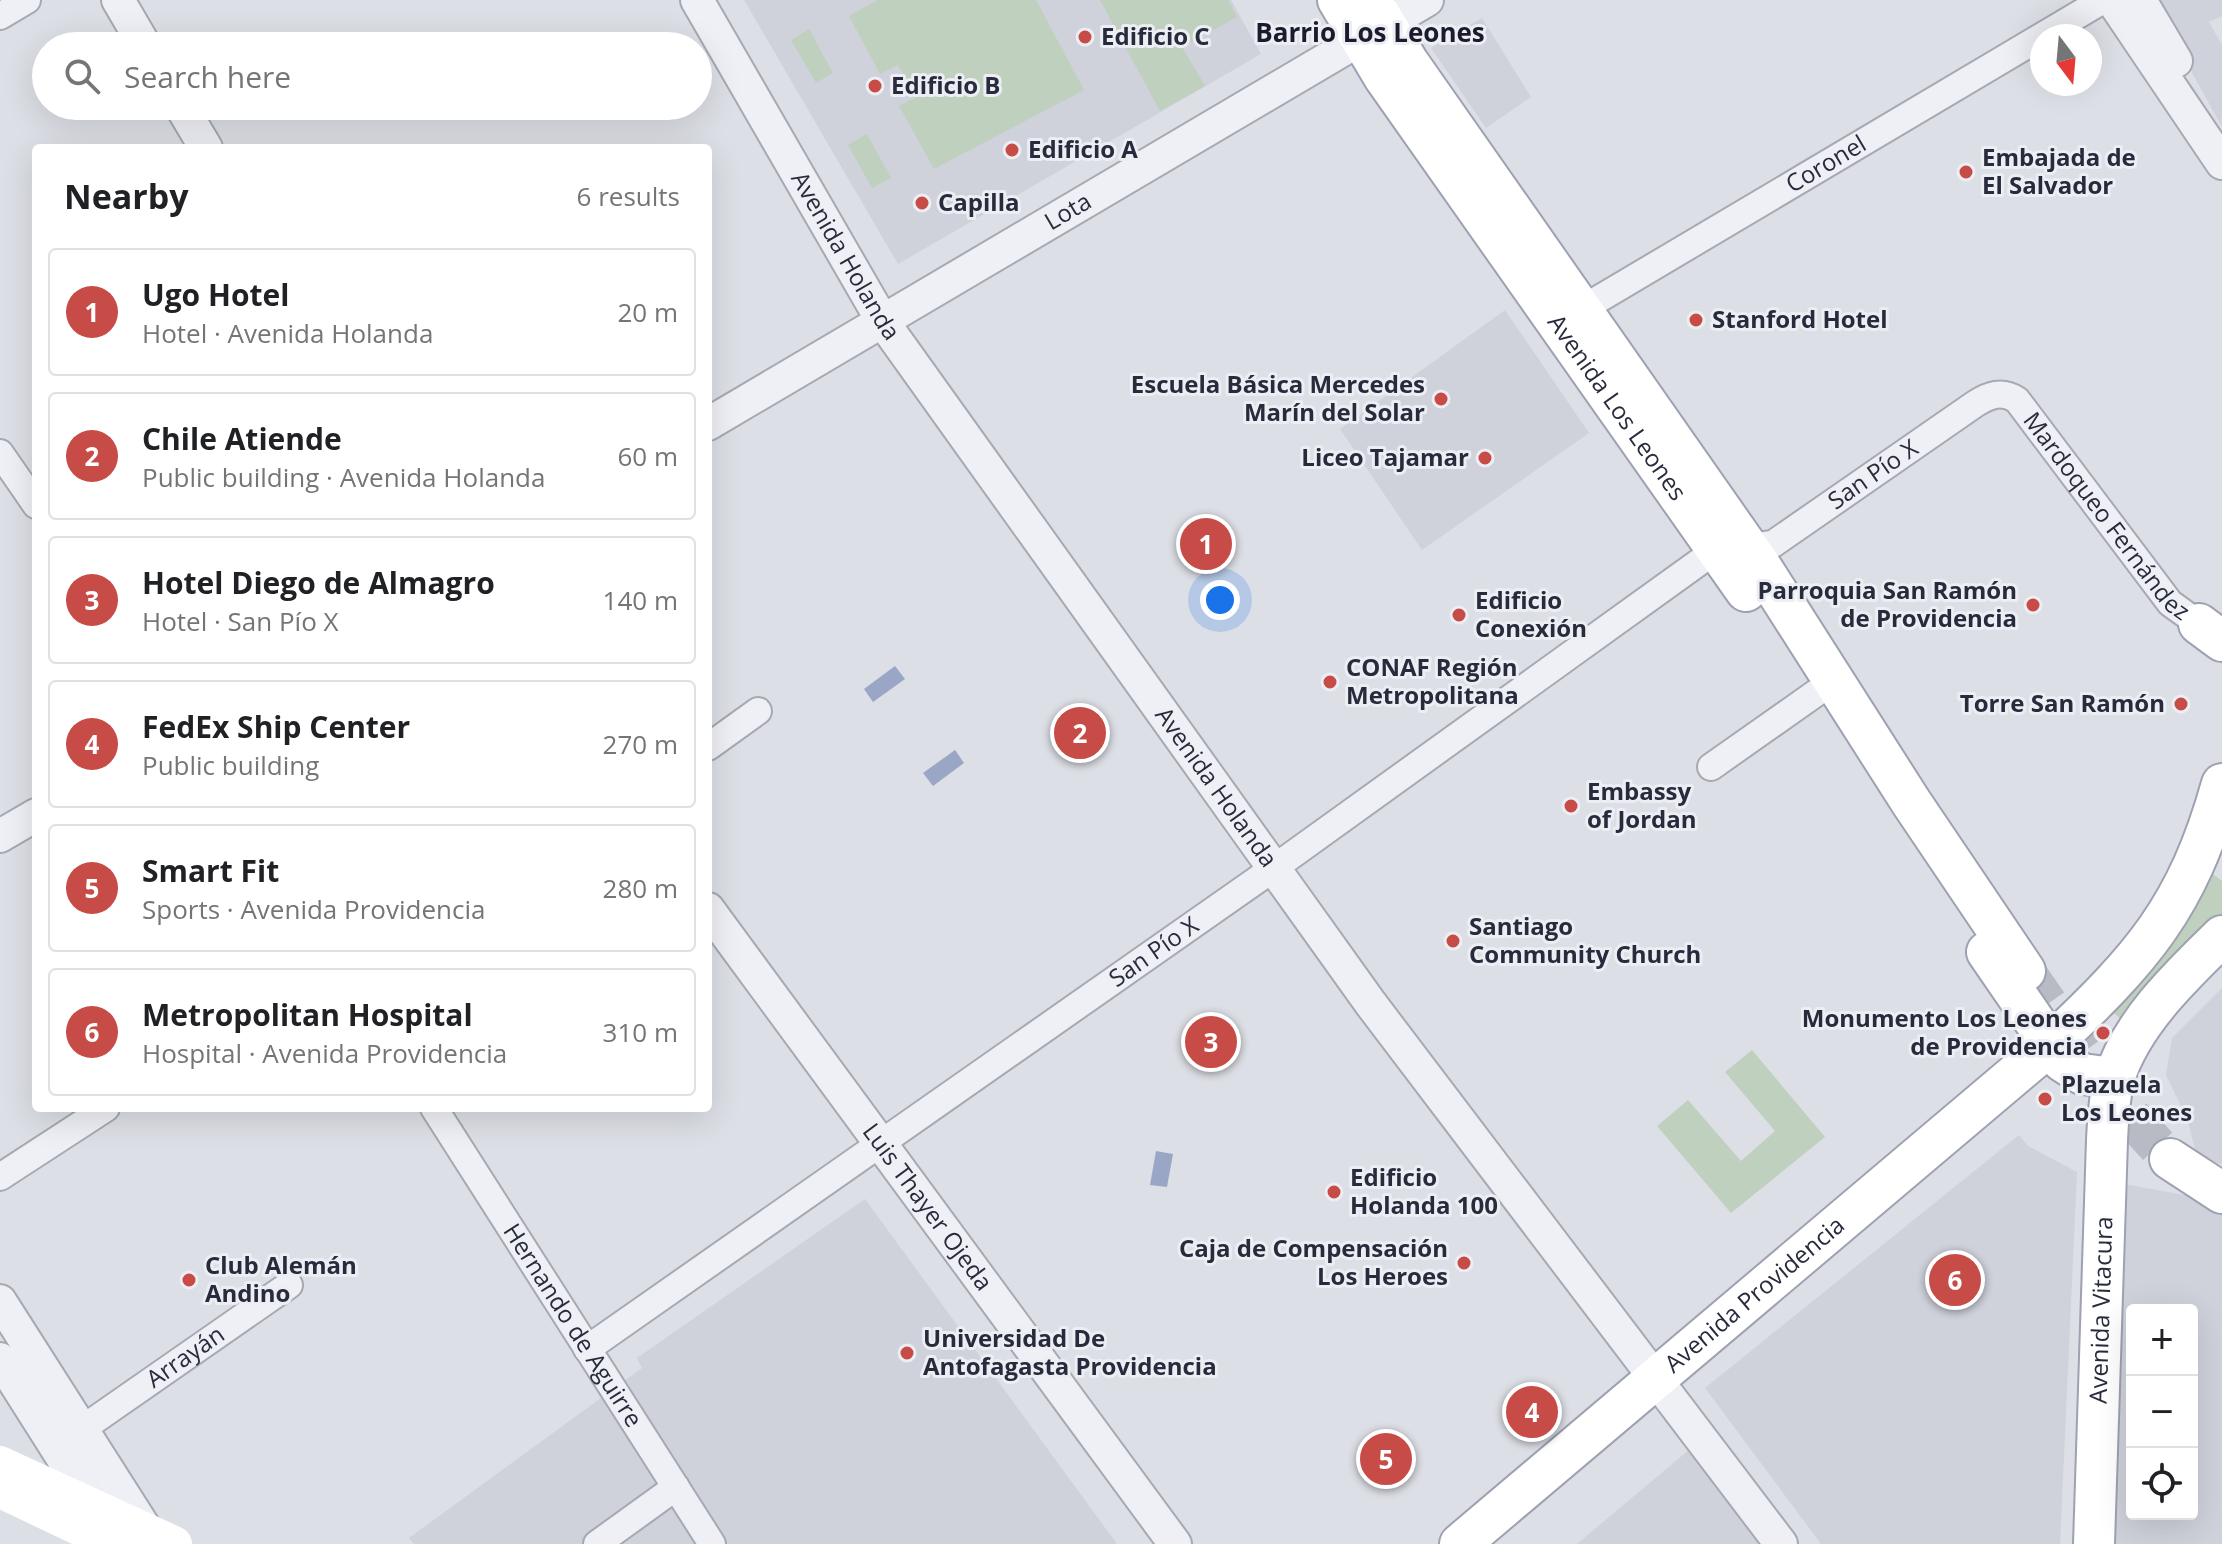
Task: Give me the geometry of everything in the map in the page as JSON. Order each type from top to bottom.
[{"type":"main road","name":"Avenida Los Leones","points":[[1338,0],[1372,22],[1564,309],[1731,548],[1830,669],[1911,802],[2025,971]]},
{"type":"main road","name":"Avenida Los Leones","points":[[1731,548],[1786,644],[1911,802]]},
{"type":"main road","points":[[1786,644],[2050,1045],[2070,1069],[2114,1078],[2133,1039],[2155,1009],[2222,936]]},
{"type":"main road","name":"Avenida Providencia","points":[[1460,1544],[2050,1045],[2120,977],[2155,936],[2191,873],[2216,839],[2222,784]]},
{"type":"main road","name":"Avenida Vitacura","points":[[2094,1544],[2107,1140],[2114,1078]]},
{"type":"main road","points":[[2170,1159],[2222,1193]]},
{"type":"main road","points":[[0,1464],[94,1506],[141,1542]]},
{"type":"main road","points":[[0,1489],[141,1542]]},
{"type":"street","points":[[0,16],[27,0]]},
{"type":"street","points":[[118,0],[137,32]]},
{"type":"street","name":"Avenida Holanda","points":[[697,0],[883,322],[1371,1004],[1781,1544]]},
{"type":"street","name":"Lota","points":[[712,422],[883,322],[1372,22],[1427,0]]},
{"type":"street","name":"Coronel","points":[[1564,309],[2103,0]]},
{"type":"street","points":[[2112,0],[2222,163]]},
{"type":"street","points":[[2140,0],[2203,106],[2222,148]]},
{"type":"street","points":[[189,120],[204,144]]},
{"type":"street","name":"San Pío X","points":[[587,1349],[1731,548],[1766,546],[1780,540],[1975,404],[1997,394]]},
{"type":"street","name":"Mardoqueo Fernández","points":[[1997,394],[2009,394],[2017,400],[2160,590],[2183,615],[2214,632]]},
{"type":"street","points":[[0,453],[32,499]]},
{"type":"street","points":[[1711,767],[1816,693]]},
{"type":"street","points":[[712,744],[758,711]]},
{"type":"street","points":[[0,836],[32,817]]},
{"type":"street","name":"Luis Thayer Ojeda","points":[[712,914],[1175,1544]]},
{"type":"street","points":[[0,1177],[100,1112]]},
{"type":"street","name":"Hernando de Aguirre","points":[[437,1112],[712,1544]]},
{"type":"street","name":"Arrayán","points":[[82,1429],[289,1285]]},
{"type":"street","points":[[0,1301],[82,1429],[141,1542]]},
{"type":"street","points":[[0,1359],[94,1506]]},
{"type":"street","points":[[34,1413],[60,1425],[82,1429]]},
{"type":"street","points":[[597,1544],[676,1487]]},
{"type":"shaded area","points":[[744,0],[1231,0],[1261,54],[898,264]]},
{"type":"shaded area","points":[[2159,0],[2222,0],[2222,16],[2209,22],[2222,45],[2222,127],[2159,13]]},
{"type":"shaded area","points":[[1482,18],[1531,97],[1486,128],[1431,48]]},
{"type":"shaded area","points":[[1505,310],[1589,433],[1422,550],[1340,429]]},
{"type":"shaded area","points":[[2222,988],[2222,1164],[2197,1157],[2187,1118],[2166,1075],[2172,1038]]},
{"type":"shaded area","points":[[2019,1135],[2028,1146],[2077,1172],[2060,1544],[1821,1544],[1705,1388]]},
{"type":"shaded area","points":[[2124,1184],[2190,1196],[2222,1213],[2222,1544],[2108,1544]]},
{"type":"shaded area","points":[[865,1199],[1117,1544],[414,1544],[409,1538],[642,1368],[637,1358]]},
{"type":"shaded area","points":[[1690,1449],[1762,1544],[1577,1544]]},
{"type":"green space","points":[[878,0],[1036,0],[1084,90],[934,169],[899,106],[916,97],[898,65],[880,74],[849,16]]},
{"type":"green space","points":[[1100,0],[1228,0],[1237,17],[1182,47],[1205,86],[1160,111]]},
{"type":"green space","points":[[809,29],[833,73],[816,83],[791,40]]},
{"type":"green space","points":[[867,134],[891,178],[872,188],[848,145]]},
{"type":"green space","points":[[2204,855],[2213,874],[2222,881],[2222,916],[2187,944],[2122,1020],[2107,1007]]},
{"type":"green space","points":[[1752,1050],[1825,1137],[1731,1213],[1657,1126],[1688,1100],[1741,1161],[1775,1131],[1725,1072]]},
{"type":"water","points":[[895,666],[905,679],[873,702],[864,689]]},
{"type":"water","points":[[955,750],[964,763],[933,786],[923,773]]},
{"type":"water","points":[[1156,1151],[1173,1154],[1167,1187],[1150,1185]]},
{"type":"tunnel","points":[[2025,971],[2111,1092],[2170,1159]]},
{"type":"place","name":"Edificio C","points":[[1085,37]]},
{"type":"place","name":"Edificio B","points":[[875,86]]},
{"type":"place","name":"Edificio A","points":[[1012,150]]},
{"type":"place","name":"Embajada de El Salvador","points":[[1966,172]]},
{"type":"place","name":"Capilla","points":[[922,203]]},
{"type":"place","name":"Stanford Hotel","points":[[1696,320]]},
{"type":"place","name":"Escuela Básica Mercedes Marín del Solar","points":[[1441,399]]},
{"type":"place","name":"Liceo Tajamar","points":[[1485,458]]},
{"type":"place","name":"Ugo Hotel","points":[[1206,544]]},
{"type":"place","name":"Parroquia San Ramón de Providencia","points":[[2033,605]]},
{"type":"place","name":"Edificio Conexión","points":[[1459,615]]},
{"type":"place","name":"CONAF Región Metropolitana","points":[[1330,682]]},
{"type":"place","name":"Torre San Ramón","points":[[2181,704]]},
{"type":"place","name":"Chile Atiende","points":[[1080,733]]},
{"type":"place","name":"Embassy of Jordan","points":[[1571,806]]},
{"type":"place","name":"Santiago Community Church","points":[[1453,941]]},
{"type":"place","name":"Monumento Los Leones de Providencia","points":[[2103,1033]]},
{"type":"place","name":"Hotel Diego de Almagro","points":[[1211,1042]]},
{"type":"place","name":"Plazuela Los Leones","points":[[2045,1099]]},
{"type":"place","name":"Edificio Holanda 100","points":[[1334,1192]]},
{"type":"place","name":"Caja de Compensación Los Heroes","points":[[1464,1263]]},
{"type":"place","name":"Club Alemán Andino","points":[[189,1280]]},
{"type":"place","name":"Metropolitan Hospital","points":[[1955,1280]]},
{"type":"place","name":"Universidad De Antofagasta Providencia","points":[[907,1353]]},
{"type":"place","name":"FedEx Ship Center","points":[[1532,1412]]},
{"type":"place","name":"Smart Fit","points":[[1386,1459]]},
{"type":"district","name":"Barrio Los Leones","points":[[1370,33]]}]
